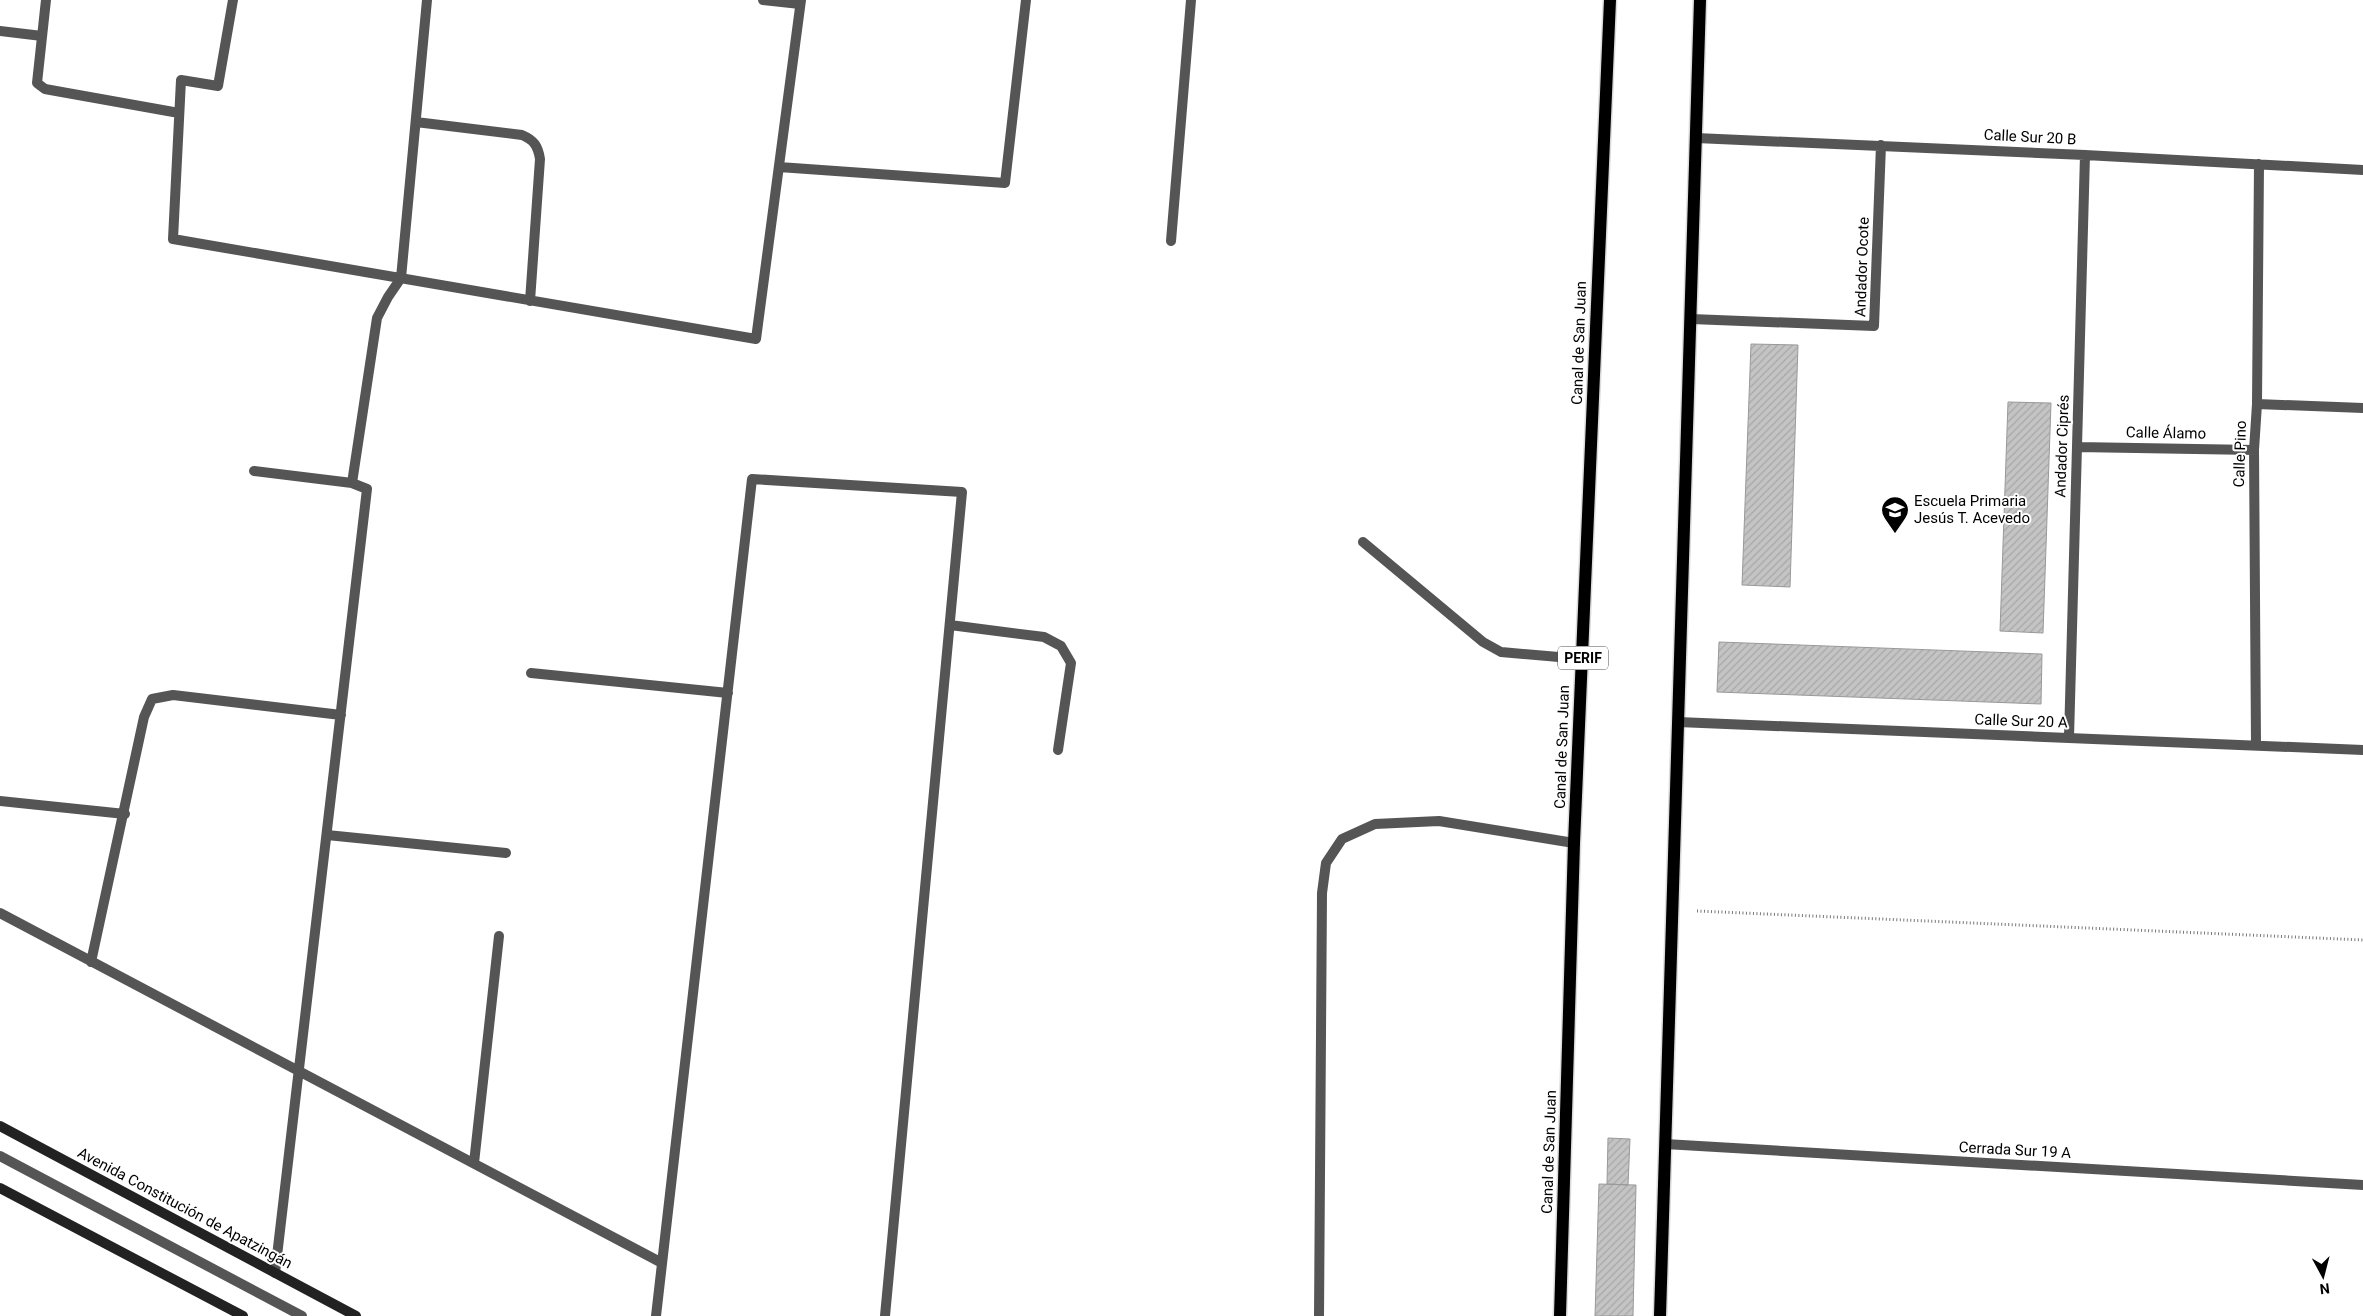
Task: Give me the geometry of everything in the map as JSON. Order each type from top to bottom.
[{"type":"main road","name":"Canal de San Juan","points":[[1560,1316],[1574,843],[1610,0]]},
{"type":"main road","points":[[1660,1316],[1692,320],[1700,0]]},
{"type":"street","points":[[46,0],[36,83],[45,88],[179,113]]},
{"type":"street","points":[[233,0],[218,86],[181,80],[173,239],[756,339],[800,2],[762,0]]},
{"type":"street","points":[[352,483],[377,318],[401,278],[427,0]]},
{"type":"street","points":[[779,166],[1005,183],[1026,0]]},
{"type":"street","points":[[1171,241],[1191,0]]},
{"type":"street","points":[[0,31],[42,36]]},
{"type":"street","points":[[416,122],[522,136],[532,139],[538,148],[540,159],[530,301]]},
{"type":"street","name":"Calle Sur 20 B","points":[[1696,138],[1881,145],[2363,170]]},
{"type":"street","name":"Andador Ocote","points":[[1692,320],[1874,326],[1881,145]]},
{"type":"street","name":"Andador Ciprés","points":[[2068,738],[2085,155]]},
{"type":"street","name":"Calle Pino","points":[[2256,745],[2254,450],[2257,404],[2259,164]]},
{"type":"street","points":[[2257,404],[2363,408]]},
{"type":"street","name":"Calle Álamo","points":[[2077,446],[2254,450]]},
{"type":"street","points":[[254,471],[352,483],[367,489],[275,1273]]},
{"type":"street","points":[[656,1316],[752,480],[962,492],[885,1316]]},
{"type":"street","points":[[1363,542],[1483,642],[1502,652],[1582,659]]},
{"type":"street","points":[[950,625],[1044,637],[1062,646],[1071,663],[1058,750]]},
{"type":"street","points":[[531,673],[728,693]]},
{"type":"street","points":[[91,962],[144,717],[152,699],[173,695],[341,715]]},
{"type":"street","name":"Calle Sur 20 A","points":[[1678,722],[2363,750]]},
{"type":"street","points":[[0,801],[124,814]]},
{"type":"street","points":[[1319,1316],[1322,893],[1326,863],[1342,839],[1375,824],[1439,821],[1574,843]]},
{"type":"street","points":[[327,835],[506,853]]},
{"type":"street","points":[[0,913],[662,1263]]},
{"type":"street","points":[[474,1163],[499,936]]},
{"type":"street","name":"Avenida Constitución de Apatzingán","points":[[0,1126],[356,1316]]},
{"type":"street","name":"Cerrada Sur 19 A","points":[[1665,1144],[2363,1185]]},
{"type":"street","points":[[0,1156],[302,1316]]},
{"type":"street","points":[[0,1188],[243,1316]]},
{"type":"path","points":[[1673,911],[2363,940]]},
{"type":"building","points":[[1751,344],[1798,345],[1790,587],[1742,585]]},
{"type":"building","points":[[2008,402],[2051,403],[2043,633],[2000,631]]},
{"type":"building","points":[[1719,642],[2042,654],[2041,704],[1717,692]]},
{"type":"building","points":[[1608,1138],[1630,1139],[1628,1185],[1607,1184]]},
{"type":"building","points":[[1599,1184],[1636,1185],[1633,1316],[1595,1316]]},
{"type":"place","name":"Escuela Primaria Jesús T. Acevedo","points":[[1895,534]]}]
